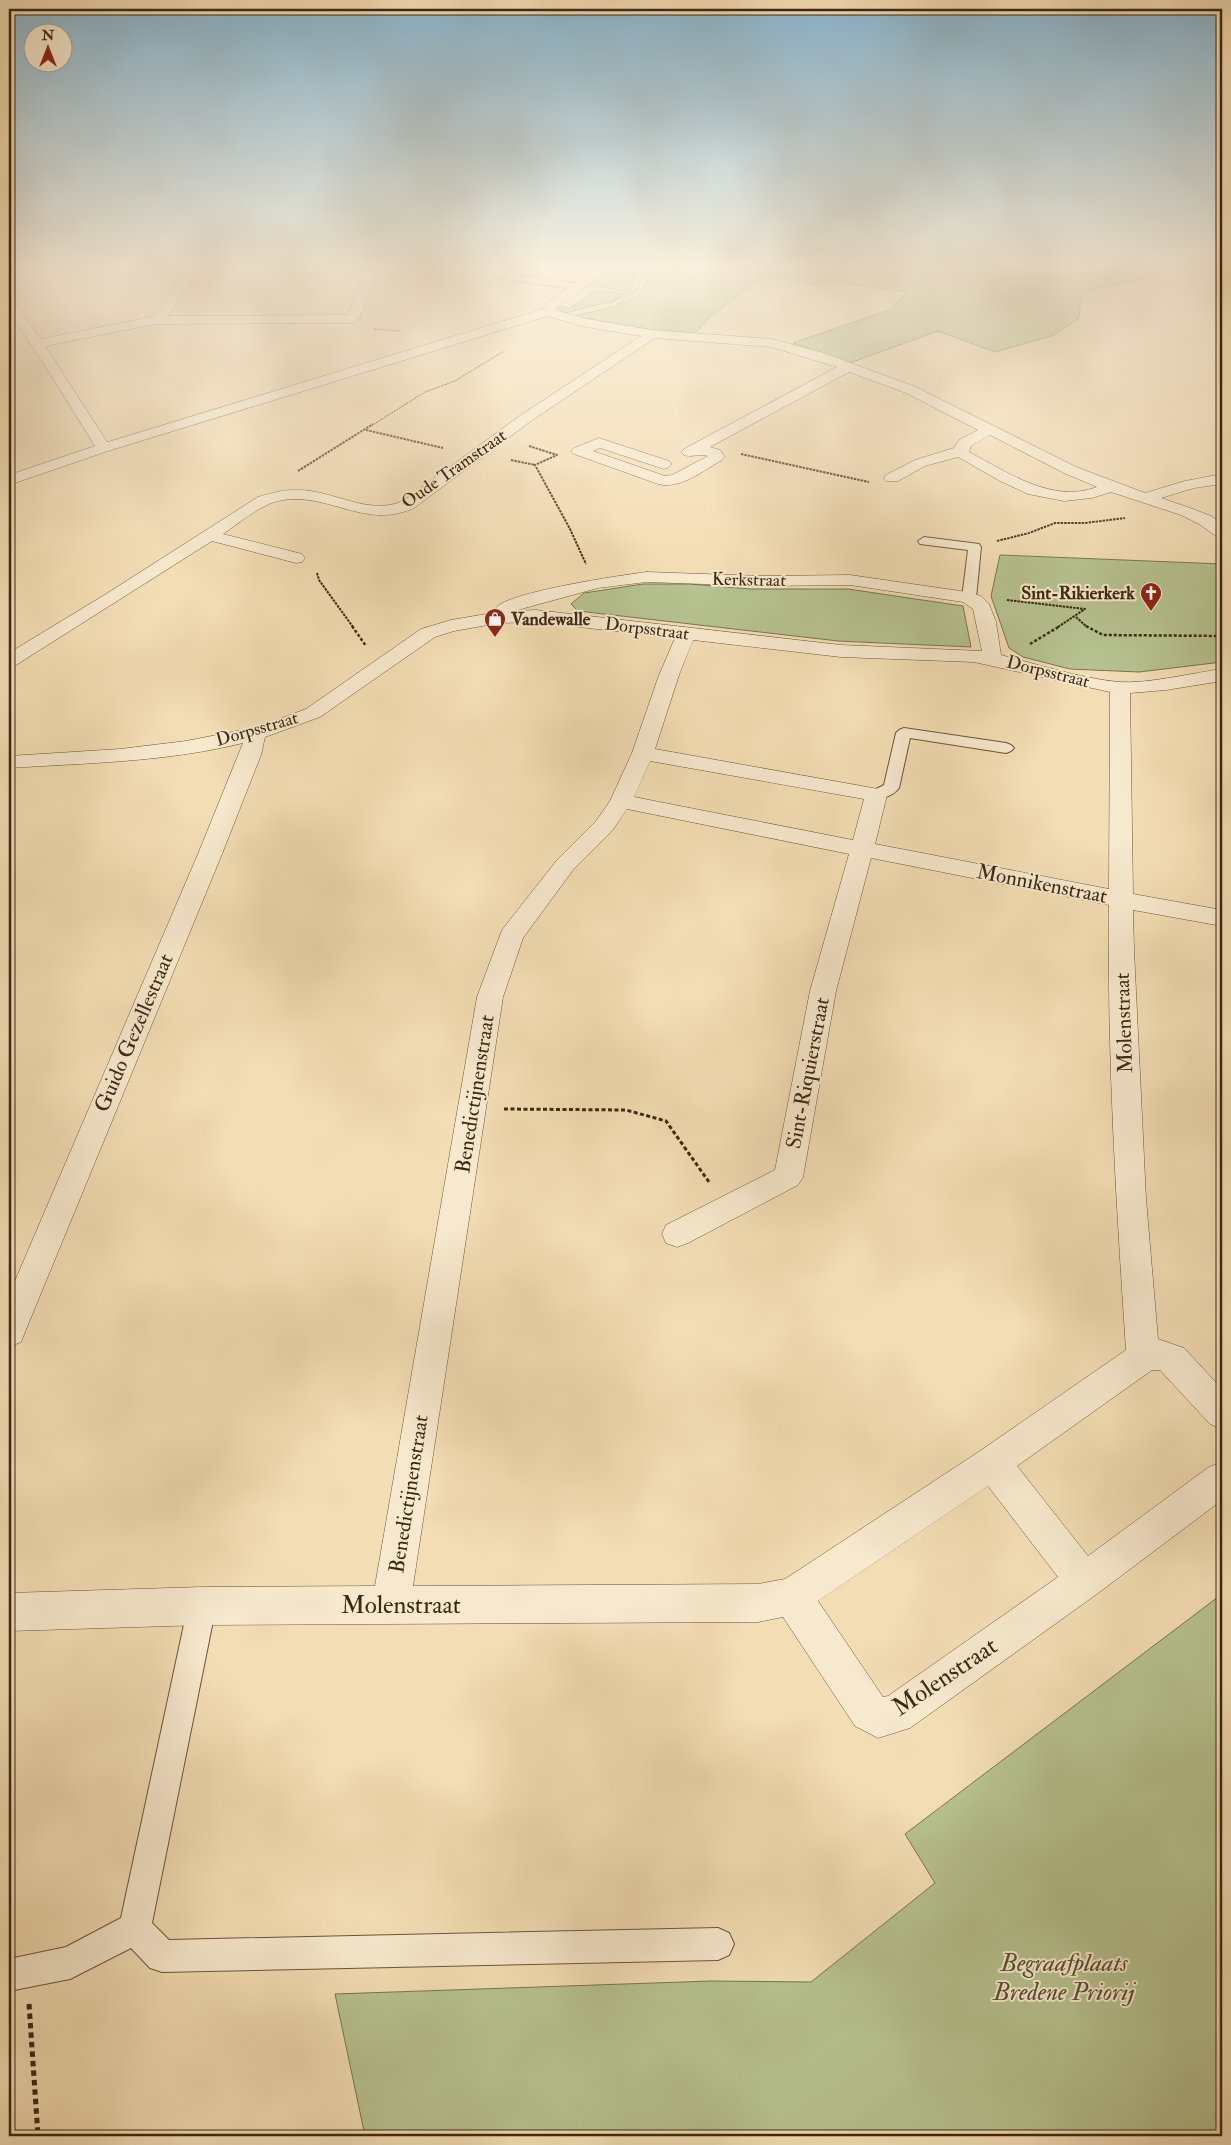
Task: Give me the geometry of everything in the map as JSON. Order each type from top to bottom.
[{"type":"street","points":[[51,366],[103,448]]},
{"type":"street","points":[[9,480],[103,448],[383,366]]},
{"type":"street","name":"Oude Tramstraat","points":[[9,661],[264,500],[276,496],[299,493],[369,510],[394,510],[412,503],[503,435],[605,366]]},
{"type":"street","points":[[643,475],[698,448],[847,367],[911,390],[1040,456],[1109,486],[1148,497],[1205,520],[1222,532]]},
{"type":"street","points":[[892,478],[920,464],[961,451],[964,444],[989,430]]},
{"type":"street","points":[[664,464],[599,443],[579,451],[664,481],[676,479],[717,458],[715,453],[698,448]]},
{"type":"street","points":[[961,451],[964,455],[1027,488],[1043,494],[1066,497],[1100,492],[1109,486]]},
{"type":"street","points":[[1148,497],[1202,482],[1222,479]]},
{"type":"street","points":[[209,535],[296,558]]},
{"type":"street","name":"Kerkstraat","points":[[466,623],[529,600],[597,583],[647,577],[761,581],[850,580],[969,598]]},
{"type":"street","points":[[969,598],[981,606],[992,645],[992,658]]},
{"type":"street","name":"Dorpsstraat","points":[[9,762],[120,755],[179,748],[256,733],[313,712],[428,633],[499,617],[536,616],[849,652],[992,658],[1090,683],[1120,688],[1166,684],[1222,675]]},
{"type":"street","name":"Benedictijnenstraat","points":[[391,1605],[490,997],[511,936],[539,896],[565,865],[604,826],[620,801],[643,753],[669,675],[686,633]]},
{"type":"street","name":"Molenstraat","points":[[9,1612],[202,1606],[758,1603],[792,1596],[992,1463],[1143,1357],[1131,1199],[1121,950],[1123,899],[1120,688]]},
{"type":"street","name":"Guido Gezellestraat","points":[[9,1332],[210,854],[250,755],[256,733]]},
{"type":"street","points":[[643,753],[876,795],[862,849]]},
{"type":"street","name":"Monnikenstraat","points":[[620,801],[1222,918]]},
{"type":"street","name":"Sint-Riquierstraat","points":[[677,1234],[788,1177],[823,991],[862,849]]},
{"type":"street","points":[[1143,1357],[1154,1354],[1164,1355],[1172,1359],[1222,1413]]},
{"type":"street","points":[[992,1463],[1084,1581]]},
{"type":"street","name":"Molenstraat","points":[[792,1596],[870,1712],[878,1718],[887,1718],[896,1714],[1084,1581],[1222,1479]]},
{"type":"lane","points":[[924,541],[975,546],[969,598]]},
{"type":"lane","points":[[876,795],[891,788],[904,733],[1006,748]]},
{"type":"lane","points":[[18,1973],[70,1963],[135,1928],[202,1606]]},
{"type":"lane","points":[[135,1928],[162,1956],[718,1944]]},
{"type":"path","points":[[276,496],[282,480],[425,392],[455,381],[479,366]]},
{"type":"path","points":[[366,430],[475,456]]},
{"type":"path","points":[[503,435],[556,455],[535,465],[597,583]]},
{"type":"path","points":[[698,448],[737,453],[881,484],[893,483],[895,481],[892,478]]},
{"type":"path","points":[[975,546],[1029,533],[1055,523],[1085,523],[1130,518]]},
{"type":"path","points":[[296,558],[307,564],[319,575],[319,580],[371,653],[388,660]]},
{"type":"path","points":[[969,598],[992,598],[1085,609],[1076,617],[1015,652],[992,658]]},
{"type":"path","points":[[1076,617],[1089,629],[1103,635],[1222,636]]},
{"type":"path","points":[[473,1108],[626,1110],[666,1121],[727,1207]]},
{"type":"path","points":[[18,1973],[38,2136]]},
{"type":"green space","points":[[1000,555],[1222,564],[1222,662],[1139,672],[1070,669],[1023,657],[1009,648],[991,596]]},
{"type":"green space","points":[[643,584],[689,584],[751,589],[848,589],[963,606],[971,647],[838,641],[578,611],[571,604],[584,593]]},
{"type":"green space","name":"Begraafplaats Bredene Priorij","points":[[1222,1594],[1222,2136],[365,2136],[335,1994],[711,1981],[811,1982],[935,1883],[905,1834]]},
{"type":"place","name":"Sint-Rikierkerk","points":[[1151,612]]},
{"type":"place","name":"Vandewalle","points":[[495,638]]}]
